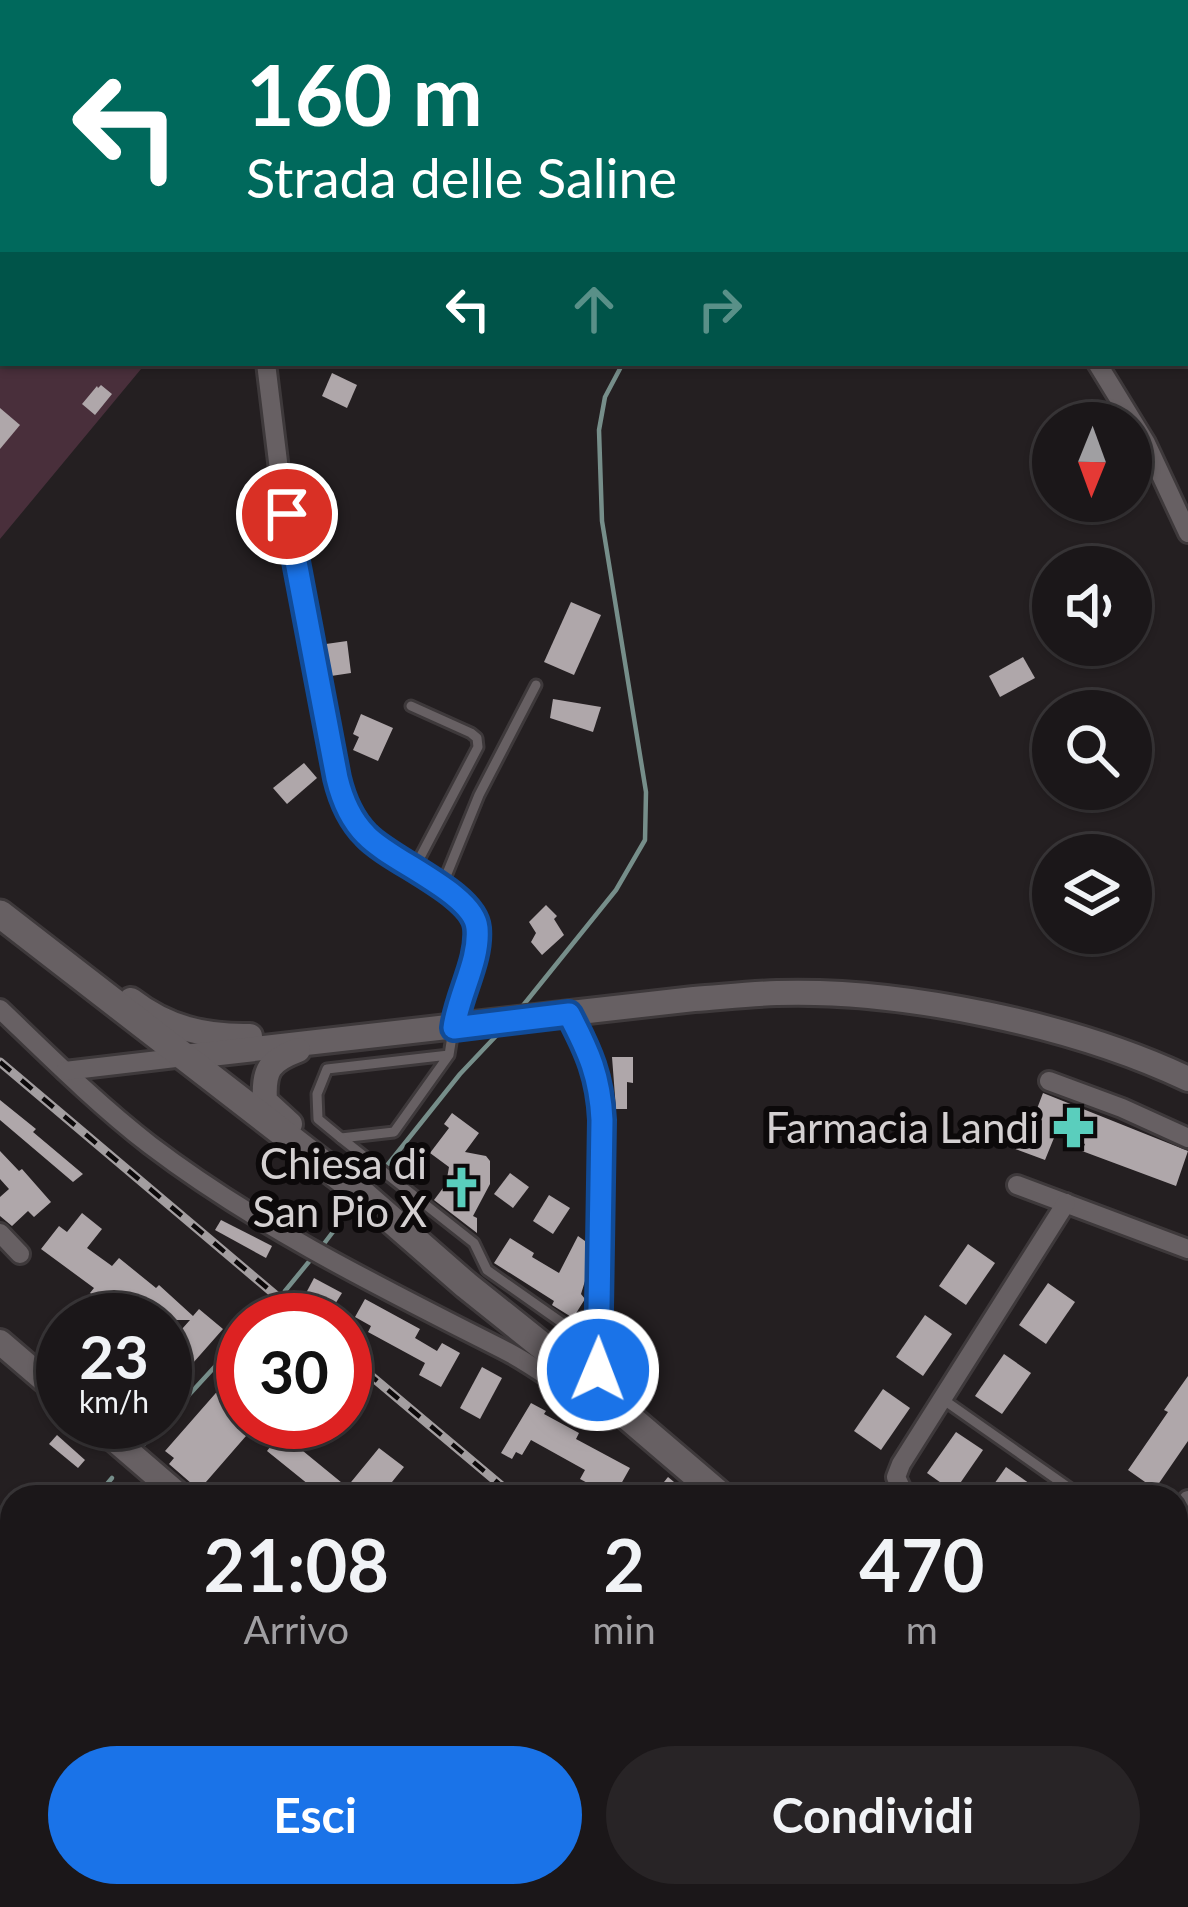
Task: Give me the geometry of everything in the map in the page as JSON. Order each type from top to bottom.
[{"type":"main road","points":[[2,915],[363,1195],[708,1485]]},
{"type":"street","points":[[266,366],[279,470],[340,791],[351,816],[368,837],[442,886],[472,913],[477,926],[454,1028]]},
{"type":"street","points":[[1098,366],[1146,443],[1188,533]]},
{"type":"street","points":[[2,915],[44,933],[153,1017],[185,1030],[317,1042]]},
{"type":"street","points":[[65,1071],[779,993],[862,996],[970,1012],[1072,1036],[1188,1079]]},
{"type":"street","points":[[0,1009],[149,1144],[261,1218],[536,1367],[593,1407],[639,1425]]},
{"type":"street","points":[[569,1014],[600,1086],[598,1370],[592,1385]]},
{"type":"street","points":[[317,1042],[279,1057],[268,1069],[265,1101],[342,1165],[363,1195]]},
{"type":"street","points":[[1048,1081],[1188,1138]]},
{"type":"street","points":[[1017,1185],[1188,1249]]},
{"type":"street","points":[[900,1485],[896,1477],[901,1464],[1066,1203]]},
{"type":"street","points":[[0,1233],[20,1254]]},
{"type":"street","points":[[0,1342],[36,1373]]},
{"type":"street","points":[[125,1449],[167,1485]]},
{"type":"lane","points":[[442,886],[479,795],[536,685]]},
{"type":"lane","points":[[411,706],[471,733],[478,747],[414,869]]},
{"type":"lane","points":[[341,1138],[394,1132],[449,1055],[454,1028]]},
{"type":"lane","points":[[449,1055],[327,1069],[316,1094],[318,1119],[474,1243],[488,1270],[598,1348]]},
{"type":"lane","points":[[941,1399],[1065,1485]]},
{"type":"shaded area","points":[[0,366],[144,366],[0,539]]},
{"type":"building","points":[[332,373],[357,385],[347,408],[322,396]]},
{"type":"building","points":[[101,385],[112,394],[95,415],[82,404]]},
{"type":"building","points":[[0,408],[20,425],[0,449]]},
{"type":"building","points":[[571,602],[601,615],[574,675],[544,662]]},
{"type":"building","points":[[347,641],[351,673],[331,676],[326,644]]},
{"type":"building","points":[[1023,657],[1035,678],[1000,697],[989,676]]},
{"type":"building","points":[[553,699],[601,707],[593,732],[550,718]]},
{"type":"building","points":[[361,714],[393,728],[378,761],[353,750]]},
{"type":"building","points":[[304,763],[317,778],[287,804],[273,788]]},
{"type":"building","points":[[546,905],[557,916],[554,919],[564,935],[542,955],[531,942],[536,933],[529,922]]},
{"type":"building","points":[[612,1057],[633,1057],[627,1109],[616,1109]]},
{"type":"building","points":[[1043,1093],[1188,1151],[1176,1186],[1082,1151],[1085,1144],[1056,1133],[1045,1160],[1007,1146],[1013,1130],[1027,1135]]},
{"type":"building","points":[[0,1100],[83,1174],[73,1182],[0,1120]]},
{"type":"building","points":[[452,1113],[479,1133],[465,1152],[490,1161],[490,1184],[473,1216],[477,1233],[434,1200],[446,1184],[449,1167],[430,1153],[449,1128],[444,1124]]},
{"type":"building","points":[[0,1151],[51,1202],[34,1217],[28,1211],[12,1226],[0,1216],[0,1197],[9,1189],[0,1179]]},
{"type":"building","points":[[510,1173],[529,1187],[513,1208],[494,1194]]},
{"type":"building","points":[[549,1195],[570,1208],[553,1234],[533,1221]]},
{"type":"building","points":[[82,1213],[102,1229],[87,1248],[112,1266],[119,1258],[168,1293],[90,1293],[94,1288],[41,1249],[59,1226],[67,1232]]},
{"type":"building","points":[[221,1220],[272,1246],[266,1258],[215,1230]]},
{"type":"building","points":[[578,1236],[585,1241],[581,1294],[585,1299],[573,1318],[494,1263],[510,1238],[559,1273]]},
{"type":"building","points":[[968,1244],[995,1263],[966,1305],[939,1286]]},
{"type":"building","points":[[314,1278],[342,1293],[306,1293]]},
{"type":"building","points":[[1048,1283],[1075,1302],[1046,1344],[1019,1325]]},
{"type":"building","points":[[372,1303],[420,1329],[415,1338],[437,1351],[442,1343],[460,1353],[441,1387],[419,1375],[425,1363],[372,1334]]},
{"type":"building","points":[[199,1309],[216,1323],[216,1337],[192,1364],[192,1315]]},
{"type":"building","points":[[925,1315],[952,1334],[923,1376],[896,1357]]},
{"type":"building","points":[[1004,1354],[1031,1373],[1002,1414],[975,1396]]},
{"type":"building","points":[[482,1367],[502,1378],[480,1419],[460,1408]]},
{"type":"building","points":[[1188,1376],[1188,1441],[1158,1485],[1149,1485],[1128,1470],[1168,1412],[1164,1410]]},
{"type":"building","points":[[883,1389],[910,1408],[881,1450],[854,1431]]},
{"type":"building","points":[[216,1393],[216,1449],[235,1449],[203,1485],[193,1485],[169,1464],[174,1458],[165,1451],[192,1449],[192,1420]]},
{"type":"building","points":[[531,1403],[579,1433],[576,1439],[630,1468],[623,1485],[591,1485],[580,1479],[585,1470],[531,1440],[522,1455],[516,1452],[512,1459],[501,1453]]},
{"type":"building","points":[[956,1432],[983,1450],[959,1485],[944,1485],[927,1473]]},
{"type":"building","points":[[379,1448],[404,1467],[390,1485],[349,1485]]},
{"type":"building","points":[[55,1449],[73,1449],[85,1460],[78,1468]]},
{"type":"building","points":[[269,1449],[301,1449],[345,1485],[309,1485]]},
{"type":"building","points":[[1006,1467],[1032,1485],[993,1485]]},
{"type":"waterway","points":[[521,1008],[616,890],[645,840],[646,792],[602,521],[599,430],[605,397],[621,366]]},
{"type":"waterway","points":[[385,1168],[496,1036]]},
{"type":"waterway","points":[[323,1245],[345,1216]]},
{"type":"waterway","points":[[285,1291],[312,1258]]},
{"type":"waterway","points":[[192,1392],[216,1365]]},
{"type":"waterway","points":[[106,1485],[112,1478]]},
{"type":"railway","points":[[0,1062],[273,1293]]},
{"type":"railway","points":[[372,1377],[501,1485]]},
{"type":"place","name":"Farmacia Landi","points":[[1073,1127]]},
{"type":"place","name":"Chiesa di San Pio X","points":[[461,1187]]},
{"type":"route","points":[[287,514],[345,804],[368,837],[442,886],[472,913],[477,926],[454,1028],[569,1014],[590,1054],[600,1086],[602,1120],[598,1370]]}]
